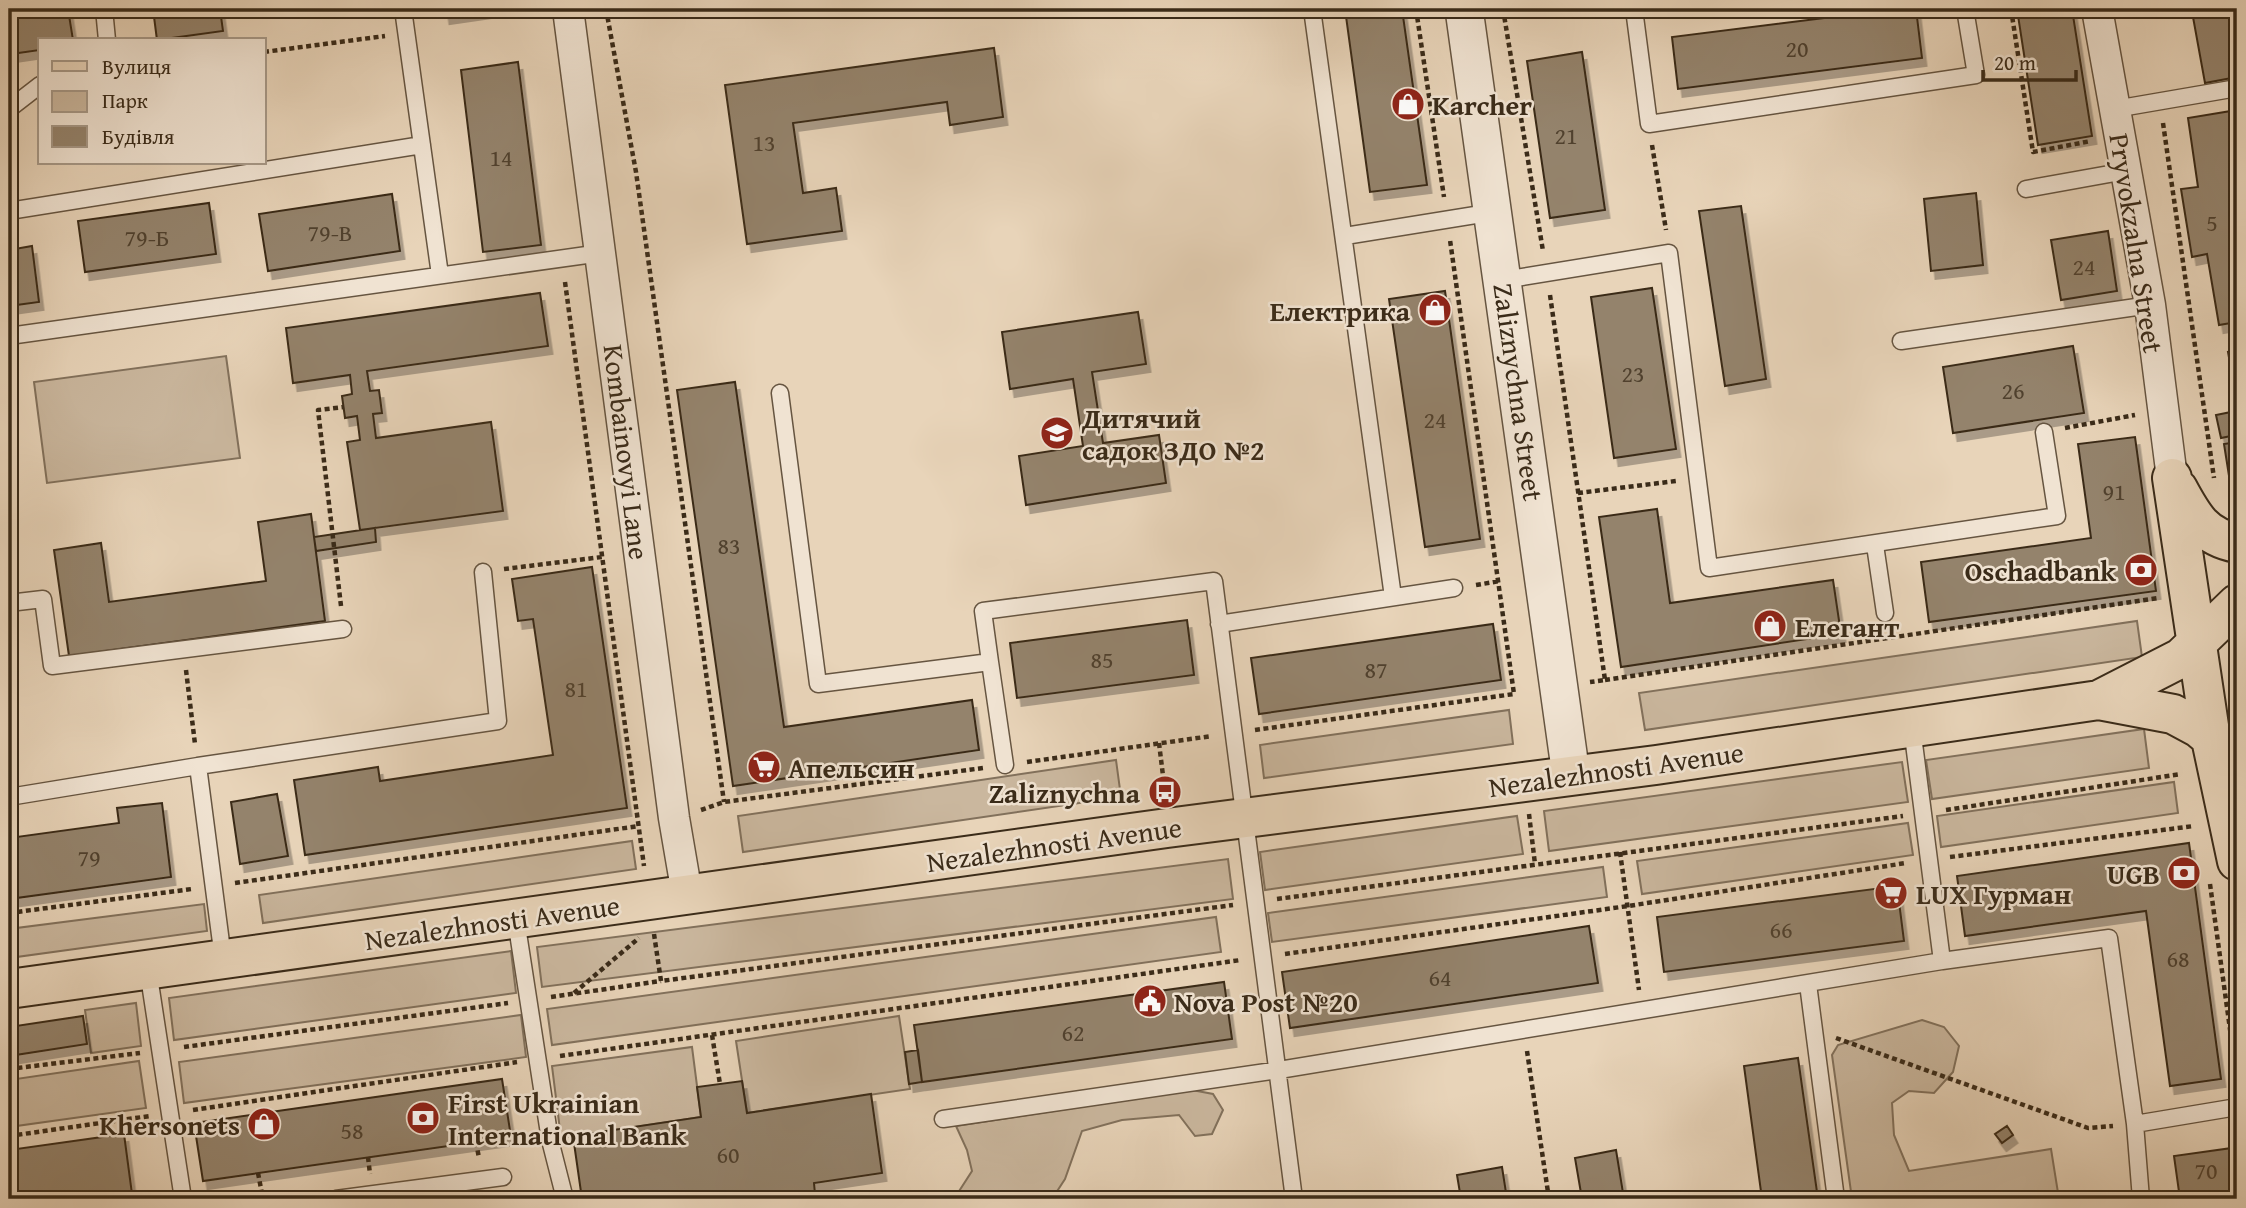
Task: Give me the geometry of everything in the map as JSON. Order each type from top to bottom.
[{"type":"main road","points":[[2172,478],[2203,530],[2224,541],[2237,543]]},
{"type":"main road","points":[[2172,478],[2196,645],[2224,749],[2237,861]]},
{"type":"main road","name":"Nezalezhnosti Avenue","points":[[9,989],[687,894],[1525,782],[2099,700],[2168,666],[2196,645],[2237,604]]},
{"type":"main road","name":"Nezalezhnosti Avenue","points":[[2099,700],[2173,714],[2224,749]]},
{"type":"street","name":"Kombainovyi Lane","points":[[568,9],[674,818],[687,894]]},
{"type":"street","name":"Zaliznychna Street","points":[[1464,9],[1504,280],[1571,775]]},
{"type":"street","name":"Pryvokzalna Street","points":[[2097,9],[2150,304],[2172,478]]},
{"type":"lane","points":[[104,9],[107,38]]},
{"type":"lane","points":[[403,9],[440,275]]},
{"type":"lane","points":[[1312,9],[1394,597]]},
{"type":"lane","points":[[1634,9],[1649,124],[1976,75],[1965,9]]},
{"type":"lane","points":[[9,109],[38,87]]},
{"type":"lane","points":[[2117,122],[2160,101],[2237,88]]},
{"type":"lane","points":[[9,211],[422,145]]},
{"type":"lane","points":[[2026,189],[2126,171]]},
{"type":"lane","points":[[1345,236],[1494,212]]},
{"type":"lane","points":[[9,336],[601,253]]},
{"type":"lane","points":[[1504,280],[1669,253],[1710,568],[2057,516],[2043,432]]},
{"type":"lane","points":[[1901,341],[2150,304]]},
{"type":"lane","points":[[780,393],[818,684],[990,662]]},
{"type":"lane","points":[[1875,545],[1885,613]]},
{"type":"lane","points":[[9,797],[498,721],[483,572]]},
{"type":"lane","points":[[1005,765],[984,611],[1214,581],[1294,1199]]},
{"type":"lane","points":[[1219,624],[1454,588]]},
{"type":"lane","points":[[9,603],[43,599],[52,666],[343,629]]},
{"type":"lane","points":[[1912,727],[1942,961]]},
{"type":"lane","points":[[198,766],[223,958]]},
{"type":"lane","points":[[516,920],[550,1140],[565,1199]]},
{"type":"lane","points":[[943,1119],[1279,1070],[1942,961],[2109,939],[2135,1124],[2141,1199]]},
{"type":"lane","points":[[148,970],[183,1199]]},
{"type":"lane","points":[[1808,984],[1836,1199]]},
{"type":"lane","points":[[2135,1124],[2237,1107]]},
{"type":"lane","points":[[335,1199],[419,1194],[503,1177]]},
{"type":"path","points":[[606,9],[636,172],[724,802]]},
{"type":"path","points":[[9,913],[638,826],[724,802],[1514,694],[1416,9]]},
{"type":"path","points":[[1503,9],[1547,272],[1605,680]]},
{"type":"path","points":[[2011,9],[2033,152],[2117,122]]},
{"type":"path","points":[[266,52],[407,33]]},
{"type":"path","points":[[2160,101],[2215,489]]},
{"type":"path","points":[[1649,124],[1669,253]]},
{"type":"path","points":[[562,258],[649,900]]},
{"type":"path","points":[[343,629],[318,410],[344,407]]},
{"type":"path","points":[[2043,432],[2164,410]]},
{"type":"path","points":[[1578,494],[1698,478]]},
{"type":"path","points":[[483,572],[602,557]]},
{"type":"path","points":[[1558,687],[2161,598]]},
{"type":"path","points":[[184,650],[198,766]]},
{"type":"path","points":[[1159,743],[1165,792]]},
{"type":"path","points":[[1525,782],[1535,864]]},
{"type":"path","points":[[9,1069],[1620,852],[1642,1011]]},
{"type":"path","points":[[9,1136],[1628,906]]},
{"type":"path","points":[[2215,916],[2237,1080]]},
{"type":"path","points":[[573,993],[653,926],[661,981]]},
{"type":"path","points":[[1524,1030],[1549,1199]]},
{"type":"path","points":[[1815,1031],[2088,1128],[2135,1124]]},
{"type":"path","points":[[712,1035],[720,1084]]},
{"type":"path","points":[[9,1075],[16,1067]]},
{"type":"path","points":[[258,1173],[263,1199]]},
{"type":"green space","points":[[226,356],[240,458],[47,483],[34,382]]},
{"type":"green space","points":[[2137,621],[2142,657],[1645,730],[1639,693]]},
{"type":"green space","points":[[1509,710],[1513,744],[1264,778],[1260,745]]},
{"type":"green space","points":[[2144,729],[2149,768],[1932,799],[1926,760]]},
{"type":"green space","points":[[1116,760],[1121,797],[743,852],[738,816]]},
{"type":"green space","points":[[1902,762],[1908,802],[1549,851],[1544,811]]},
{"type":"green space","points":[[2174,782],[2178,813],[1941,847],[1937,816]]},
{"type":"green space","points":[[1517,816],[1523,854],[1265,890],[1260,852]]},
{"type":"green space","points":[[1908,823],[1913,855],[1642,894],[1637,861]]},
{"type":"green space","points":[[632,841],[636,869],[263,923],[259,895]]},
{"type":"green space","points":[[1228,859],[1233,899],[542,987],[537,947]]},
{"type":"green space","points":[[1603,867],[1607,897],[1272,942],[1268,913]]},
{"type":"green space","points":[[204,904],[207,931],[9,958],[9,929]]},
{"type":"green space","points":[[1216,917],[1221,952],[552,1045],[547,1009]]},
{"type":"green space","points":[[511,951],[516,993],[174,1040],[169,998]]},
{"type":"green space","points":[[136,1003],[141,1046],[91,1053],[85,1010]]},
{"type":"green space","points":[[521,1015],[526,1057],[184,1103],[179,1062]]},
{"type":"green space","points":[[899,1016],[910,1089],[747,1113],[736,1041]]},
{"type":"green space","points":[[1922,1020],[1944,1027],[1959,1046],[1953,1072],[1934,1093],[1909,1091],[1892,1103],[1894,1135],[1909,1171],[2051,1149],[2059,1199],[1852,1199],[1832,1055],[1838,1045]]},
{"type":"green space","points":[[692,1047],[701,1117],[561,1138],[552,1066]]},
{"type":"green space","points":[[139,1061],[146,1108],[9,1127],[9,1080]]},
{"type":"green space","points":[[1192,1090],[1213,1094],[1223,1110],[1212,1134],[1195,1136],[1179,1115],[1122,1120],[1082,1131],[1065,1179],[1052,1199],[954,1199],[972,1171],[967,1150],[956,1126]]},
{"type":"building","points":[[9,9],[68,9],[73,38],[38,38],[38,50],[11,54]]},
{"type":"building","points":[[153,9],[220,9],[223,31],[157,38]]},
{"type":"building","points":[[444,9],[494,9],[445,16]]},
{"type":"building","points":[[1345,9],[1402,9],[1427,185],[1370,192]]},
{"type":"building","points":[[1897,9],[1916,9],[1922,58],[1678,89],[1672,37]]},
{"type":"building","points":[[2017,9],[2072,9],[2092,136],[2038,145]]},
{"type":"building","points":[[2237,9],[2237,77],[2205,83],[2193,17]]},
{"type":"building","points":[[994,48],[1003,117],[950,125],[947,102],[793,123],[803,193],[836,188],[842,231],[747,244],[725,85]]},
{"type":"building","points":[[1582,52],[1605,210],[1550,218],[1527,61]]},
{"type":"building","points":[[518,62],[541,245],[483,252],[461,70]]},
{"type":"building","points":[[2237,110],[2237,322],[2219,325],[2207,254],[2192,257],[2181,189],[2198,187],[2188,118]]},
{"type":"building","points":[[1976,193],[1983,265],[1931,271],[1924,199]]},
{"type":"building","points":[[392,194],[400,251],[268,271],[259,214]]},
{"type":"building","points":[[209,203],[216,254],[85,272],[78,221]]},
{"type":"building","points":[[1741,206],[1766,379],[1725,386],[1699,211]]},
{"type":"building","points":[[2108,231],[2117,291],[2061,300],[2051,240]]},
{"type":"building","points":[[32,246],[39,302],[9,306],[9,250]]},
{"type":"building","points":[[1652,288],[1676,449],[1614,458],[1591,297]]},
{"type":"building","points":[[1445,291],[1480,539],[1425,547],[1389,299]]},
{"type":"building","points":[[540,293],[548,346],[367,371],[370,391],[379,390],[382,413],[373,414],[376,438],[491,422],[503,511],[360,530],[347,442],[360,440],[357,416],[345,418],[342,396],[352,394],[350,375],[293,383],[286,328]]},
{"type":"building","points":[[1138,312],[1146,364],[1092,372],[1103,443],[1159,435],[1166,483],[1026,505],[1019,456],[1083,446],[1073,379],[1010,389],[1002,332]]},
{"type":"building","points":[[2073,346],[2084,413],[1953,433],[1943,367]]},
{"type":"building","points":[[2237,351],[2237,403],[2228,352]]},
{"type":"building","points":[[735,382],[784,727],[972,700],[979,750],[733,786],[677,390]]},
{"type":"building","points":[[2231,412],[2236,435],[2221,438],[2216,415]]},
{"type":"building","points":[[2135,437],[2156,591],[1929,622],[1921,562],[2091,538],[2078,444]]},
{"type":"building","points":[[2237,442],[2237,481],[2230,482],[2224,444]]},
{"type":"building","points":[[1657,509],[1670,603],[1833,580],[1841,634],[1621,667],[1599,517]]},
{"type":"building","points":[[311,514],[325,621],[69,656],[54,550],[101,543],[109,602],[266,581],[258,522]]},
{"type":"building","points":[[375,528],[376,542],[316,551],[314,537]]},
{"type":"building","points":[[592,567],[627,808],[305,855],[294,780],[378,767],[380,781],[553,755],[533,619],[518,621],[512,579]]},
{"type":"building","points":[[1187,620],[1194,675],[1017,698],[1010,643]]},
{"type":"building","points":[[1493,624],[1501,680],[1259,714],[1251,658]]},
{"type":"building","points":[[277,794],[288,856],[240,864],[231,802]]},
{"type":"building","points":[[162,803],[171,877],[9,899],[9,838],[119,823],[117,808]]},
{"type":"building","points":[[2189,843],[2221,1079],[2170,1086],[2146,911],[1965,936],[1957,876]]},
{"type":"building","points":[[1897,886],[1904,941],[1664,972],[1657,917]]},
{"type":"building","points":[[1589,926],[1598,983],[1290,1028],[1282,972]]},
{"type":"building","points":[[1224,982],[1232,1039],[922,1082],[914,1025]]},
{"type":"building","points":[[83,1016],[87,1044],[9,1056],[9,1027]]},
{"type":"building","points":[[918,1050],[922,1082],[909,1084],[905,1052]]},
{"type":"building","points":[[1798,1058],[1818,1199],[1762,1199],[1744,1066]]},
{"type":"building","points":[[502,1079],[511,1137],[203,1181],[194,1123]]},
{"type":"building","points":[[742,1081],[747,1113],[871,1094],[882,1173],[814,1183],[815,1194],[778,1199],[582,1199],[573,1136],[701,1117],[697,1087]]},
{"type":"building","points":[[2007,1126],[2013,1135],[2002,1143],[1995,1134]]},
{"type":"building","points":[[124,1134],[132,1194],[97,1199],[9,1199],[9,1150]]},
{"type":"building","points":[[2232,1148],[2237,1199],[2180,1199],[2174,1156]]},
{"type":"building","points":[[1616,1150],[1624,1199],[1582,1199],[1575,1158]]},
{"type":"building","points":[[1502,1167],[1507,1199],[1461,1199],[1457,1175]]},
{"type":"place","name":"Karcher","points":[[1408,104]]},
{"type":"place","name":"Електрика","points":[[1435,310]]},
{"type":"place","name":"Дитячий садок ЗДО №2","points":[[1057,433]]},
{"type":"place","name":"Oschadbank","points":[[2141,570]]},
{"type":"place","name":"Елегант","points":[[1770,626]]},
{"type":"place","name":"Апельсин","points":[[764,767]]},
{"type":"place","name":"Zaliznychna","points":[[1165,792]]},
{"type":"place","name":"UGB","points":[[2184,873]]},
{"type":"place","name":"LUX Гурман","points":[[1891,893]]},
{"type":"place","name":"Nova Post №20","points":[[1150,1001]]},
{"type":"place","name":"First Ukrainian International Bank","points":[[423,1118]]},
{"type":"place","name":"Khersonets","points":[[264,1124]]}]
